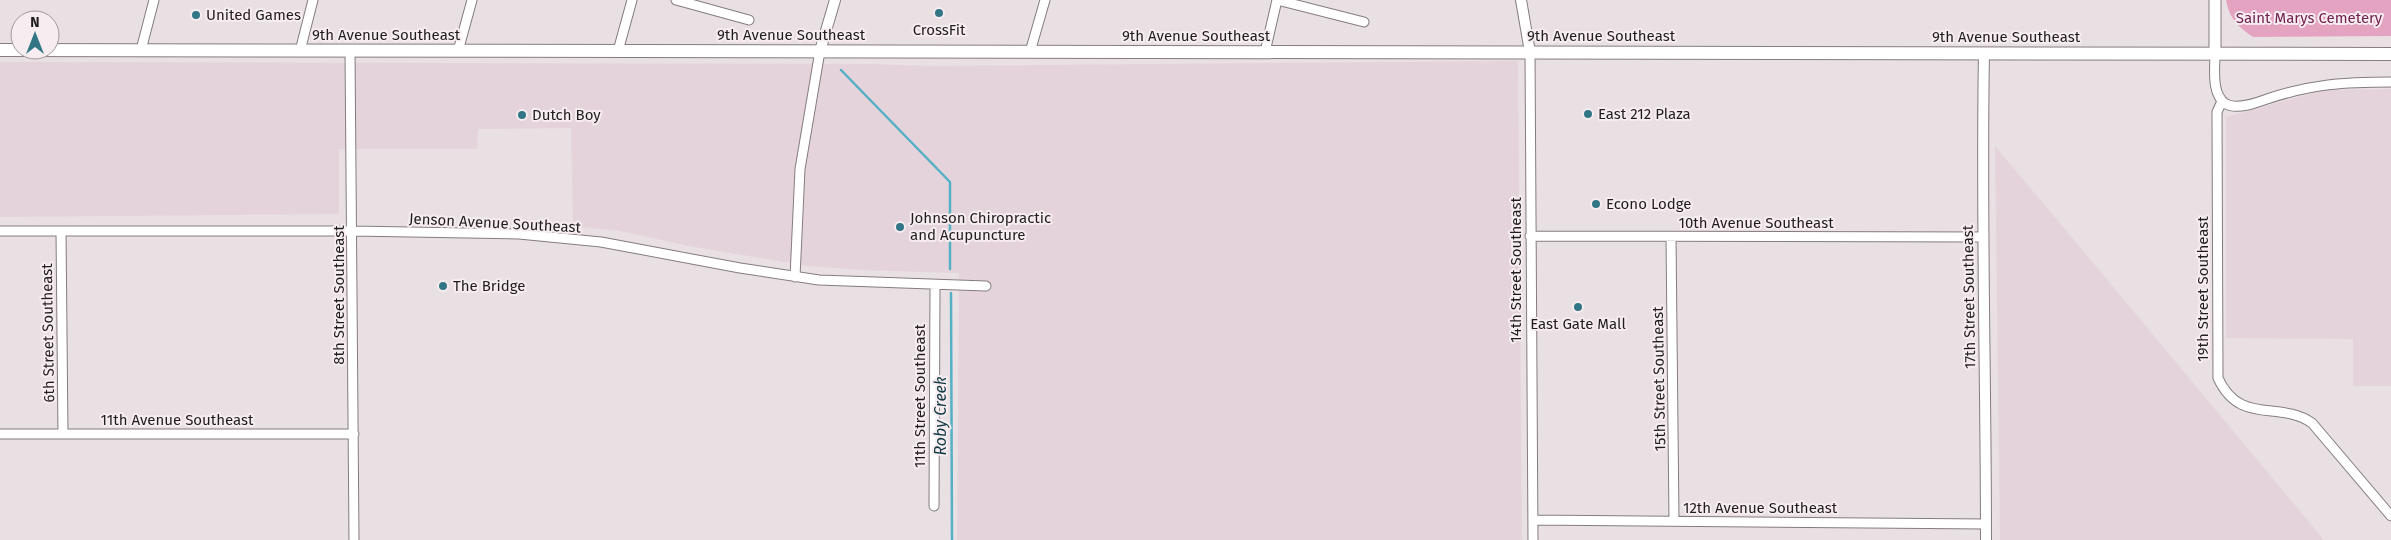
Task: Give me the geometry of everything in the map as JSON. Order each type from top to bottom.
[{"type":"main road","name":"19th Street Southeast","points":[[2214,0],[2215,54]]},
{"type":"main road","name":"9th Avenue Southeast","points":[[0,50],[2391,54]]},
{"type":"street","points":[[141,50],[154,0]]},
{"type":"street","points":[[300,51],[313,0]]},
{"type":"street","points":[[458,51],[472,0]]},
{"type":"street","points":[[618,51],[632,0]]},
{"type":"street","points":[[676,0],[749,20]]},
{"type":"street","points":[[795,277],[800,169],[820,52],[835,0]]},
{"type":"street","points":[[1030,52],[1045,0]]},
{"type":"street","points":[[1266,52],[1277,0],[1364,22]]},
{"type":"street","name":"14th Street Southeast","points":[[1521,0],[1530,52],[1533,540]]},
{"type":"street","name":"8th Street Southeast","points":[[350,51],[353,231],[354,540]]},
{"type":"street","name":"17th Street Southeast","points":[[1984,53],[1982,237],[1986,353],[1986,540]]},
{"type":"street","name":"19th Street Southeast","points":[[2215,54],[2216,90],[2222,101],[2217,112],[2218,378],[2223,388],[2234,401],[2246,408],[2262,412],[2291,414],[2303,417],[2312,423],[2391,516]]},
{"type":"street","points":[[2222,101],[2227,105],[2237,106],[2318,85],[2391,82]]},
{"type":"street","name":"Jenson Avenue Southeast","points":[[0,231],[477,233],[601,242],[795,277],[935,286],[986,286]]},
{"type":"street","name":"6th Street Southeast","points":[[61,231],[63,434]]},
{"type":"street","name":"10th Avenue Southeast","points":[[1530,236],[1982,237]]},
{"type":"street","name":"15th Street Southeast","points":[[1672,237],[1674,522]]},
{"type":"street","name":"11th Street Southeast","points":[[934,506],[935,286]]},
{"type":"street","name":"11th Avenue Southeast","points":[[0,434],[354,434]]},
{"type":"street","name":"12th Avenue Southeast","points":[[1533,520],[1986,524]]},
{"type":"shaded area","points":[[1518,61],[1522,540],[957,540],[959,273],[860,270],[808,266],[689,246],[620,231],[573,226],[571,128],[478,129],[477,149],[339,149],[339,214],[0,217],[0,62],[870,64],[930,66]]},
{"type":"shaded area","points":[[2391,89],[2391,386],[2353,386],[2353,339],[2226,338],[2226,117],[2324,90]]},
{"type":"shaded area","points":[[1995,146],[2105,277],[2324,540],[2000,540]]},
{"type":"green space","name":"Saint Marys Cemetery","points":[[2226,0],[2391,0],[2391,36],[2253,37],[2235,22],[2229,12]]},
{"type":"waterway","name":"Roby Creek","points":[[841,70],[950,182],[950,269]]},
{"type":"waterway","name":"Roby Creek","points":[[951,293],[952,540]]},
{"type":"place","name":"CrossFit","points":[[939,13]]},
{"type":"place","name":"United Games","points":[[196,15]]},
{"type":"place","name":"East 212 Plaza","points":[[1588,114]]},
{"type":"place","name":"Dutch Boy","points":[[522,115]]},
{"type":"place","name":"Econo Lodge","points":[[1596,204]]},
{"type":"place","name":"Johnson Chiropractic and Acupuncture","points":[[900,227]]},
{"type":"place","name":"The Bridge","points":[[443,286]]},
{"type":"place","name":"East Gate Mall","points":[[1578,307]]}]
